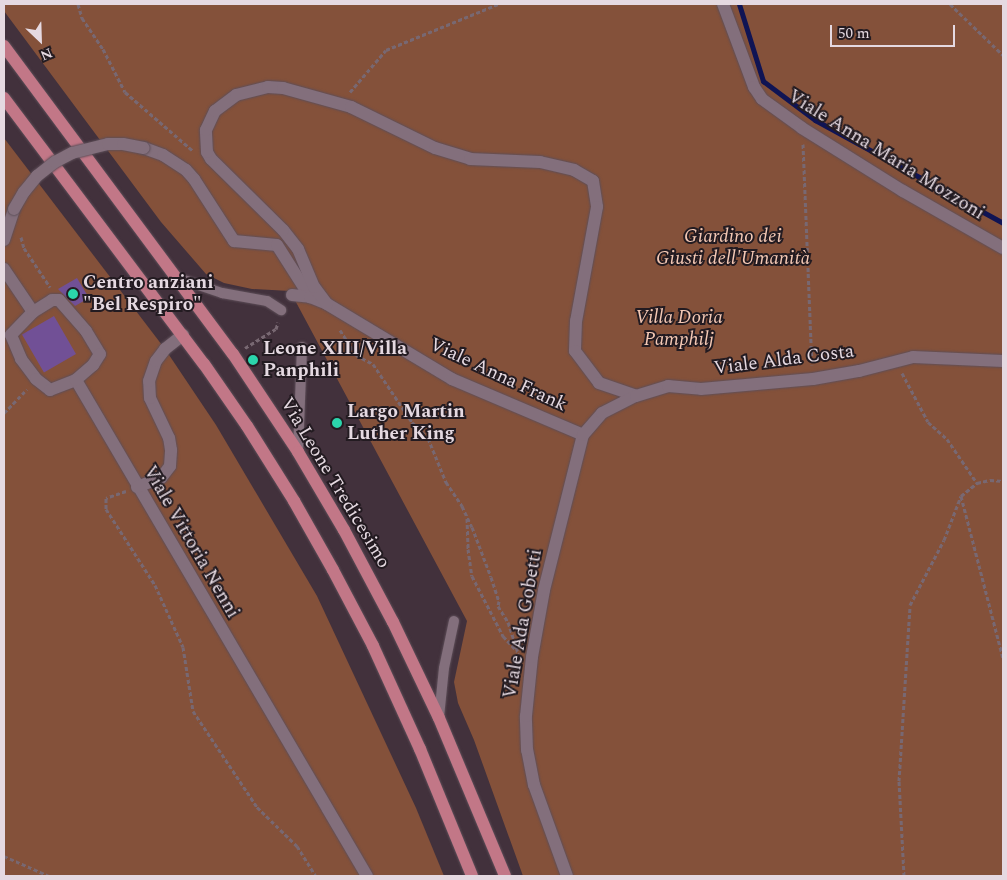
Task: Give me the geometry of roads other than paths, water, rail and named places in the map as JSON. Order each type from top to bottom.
[{"type":"main road","name":"Via Leone Tredicesimo","points":[[4,46],[233,354],[298,452],[344,530],[393,622],[439,718],[505,876]]},
{"type":"main road","points":[[4,98],[183,335],[262,449],[333,570],[399,701],[472,876]]},
{"type":"street","name":"Viale Anna Maria Mozzoni","points":[[723,4],[754,87],[762,99],[802,128],[903,191],[1003,248]]},
{"type":"street","points":[[327,304],[314,287],[298,249],[283,230],[211,158],[205,141],[206,130],[215,111],[236,95],[268,88],[283,88],[351,107],[435,148],[470,159],[540,162],[574,170],[593,181],[597,207],[576,321],[574,351],[598,383],[636,396]]},
{"type":"street","points":[[4,240],[14,209],[24,192],[37,176],[55,162],[72,153],[108,144],[123,144],[144,148],[163,155],[186,170],[194,179],[234,241],[277,245],[310,297]]},
{"type":"street","points":[[4,269],[33,312]]},
{"type":"street","name":"Viale Anna Frank","points":[[292,295],[310,297],[327,304],[452,379],[583,435]]},
{"type":"street","points":[[52,300],[59,300],[86,331],[100,354],[93,365],[76,380],[50,390],[36,379],[21,359],[11,335],[33,312],[52,300]]},
{"type":"street","points":[[137,487],[161,478],[170,466],[171,450],[169,438],[150,398],[149,381],[156,361],[165,349],[183,335]]},
{"type":"street","name":"Viale Alda Costa","points":[[583,435],[602,413],[636,396],[668,386],[701,389],[813,379],[913,357],[1003,361]]},
{"type":"street","name":"Viale Vittoria Nenni","points":[[76,380],[137,487],[367,876]]},
{"type":"street","name":"Viale Ada Gobetti","points":[[567,876],[541,805],[526,750],[526,716],[530,672],[544,590],[583,435]]},
{"type":"lane","points":[[175,277],[216,291],[271,303],[281,310]]},
{"type":"lane","points":[[298,452],[302,347]]},
{"type":"lane","points":[[439,718],[444,668],[454,621]]},
{"type":"waterway","points":[[739,4],[763,81],[815,120],[1003,223]]},
{"type":"place","name":"Centro anziani \"Bel Respiro\"","points":[[73,294]]},
{"type":"place","name":"Leone XIII/Villa Panphili","points":[[253,360]]},
{"type":"place","name":"Largo Martin Luther King","points":[[337,423]]},
{"type":"park label","name":"Giardino dei Giusti dell'Umanità","points":[[733,248]]},
{"type":"park label","name":"Villa Doria Pamphilj","points":[[679,329]]}]
